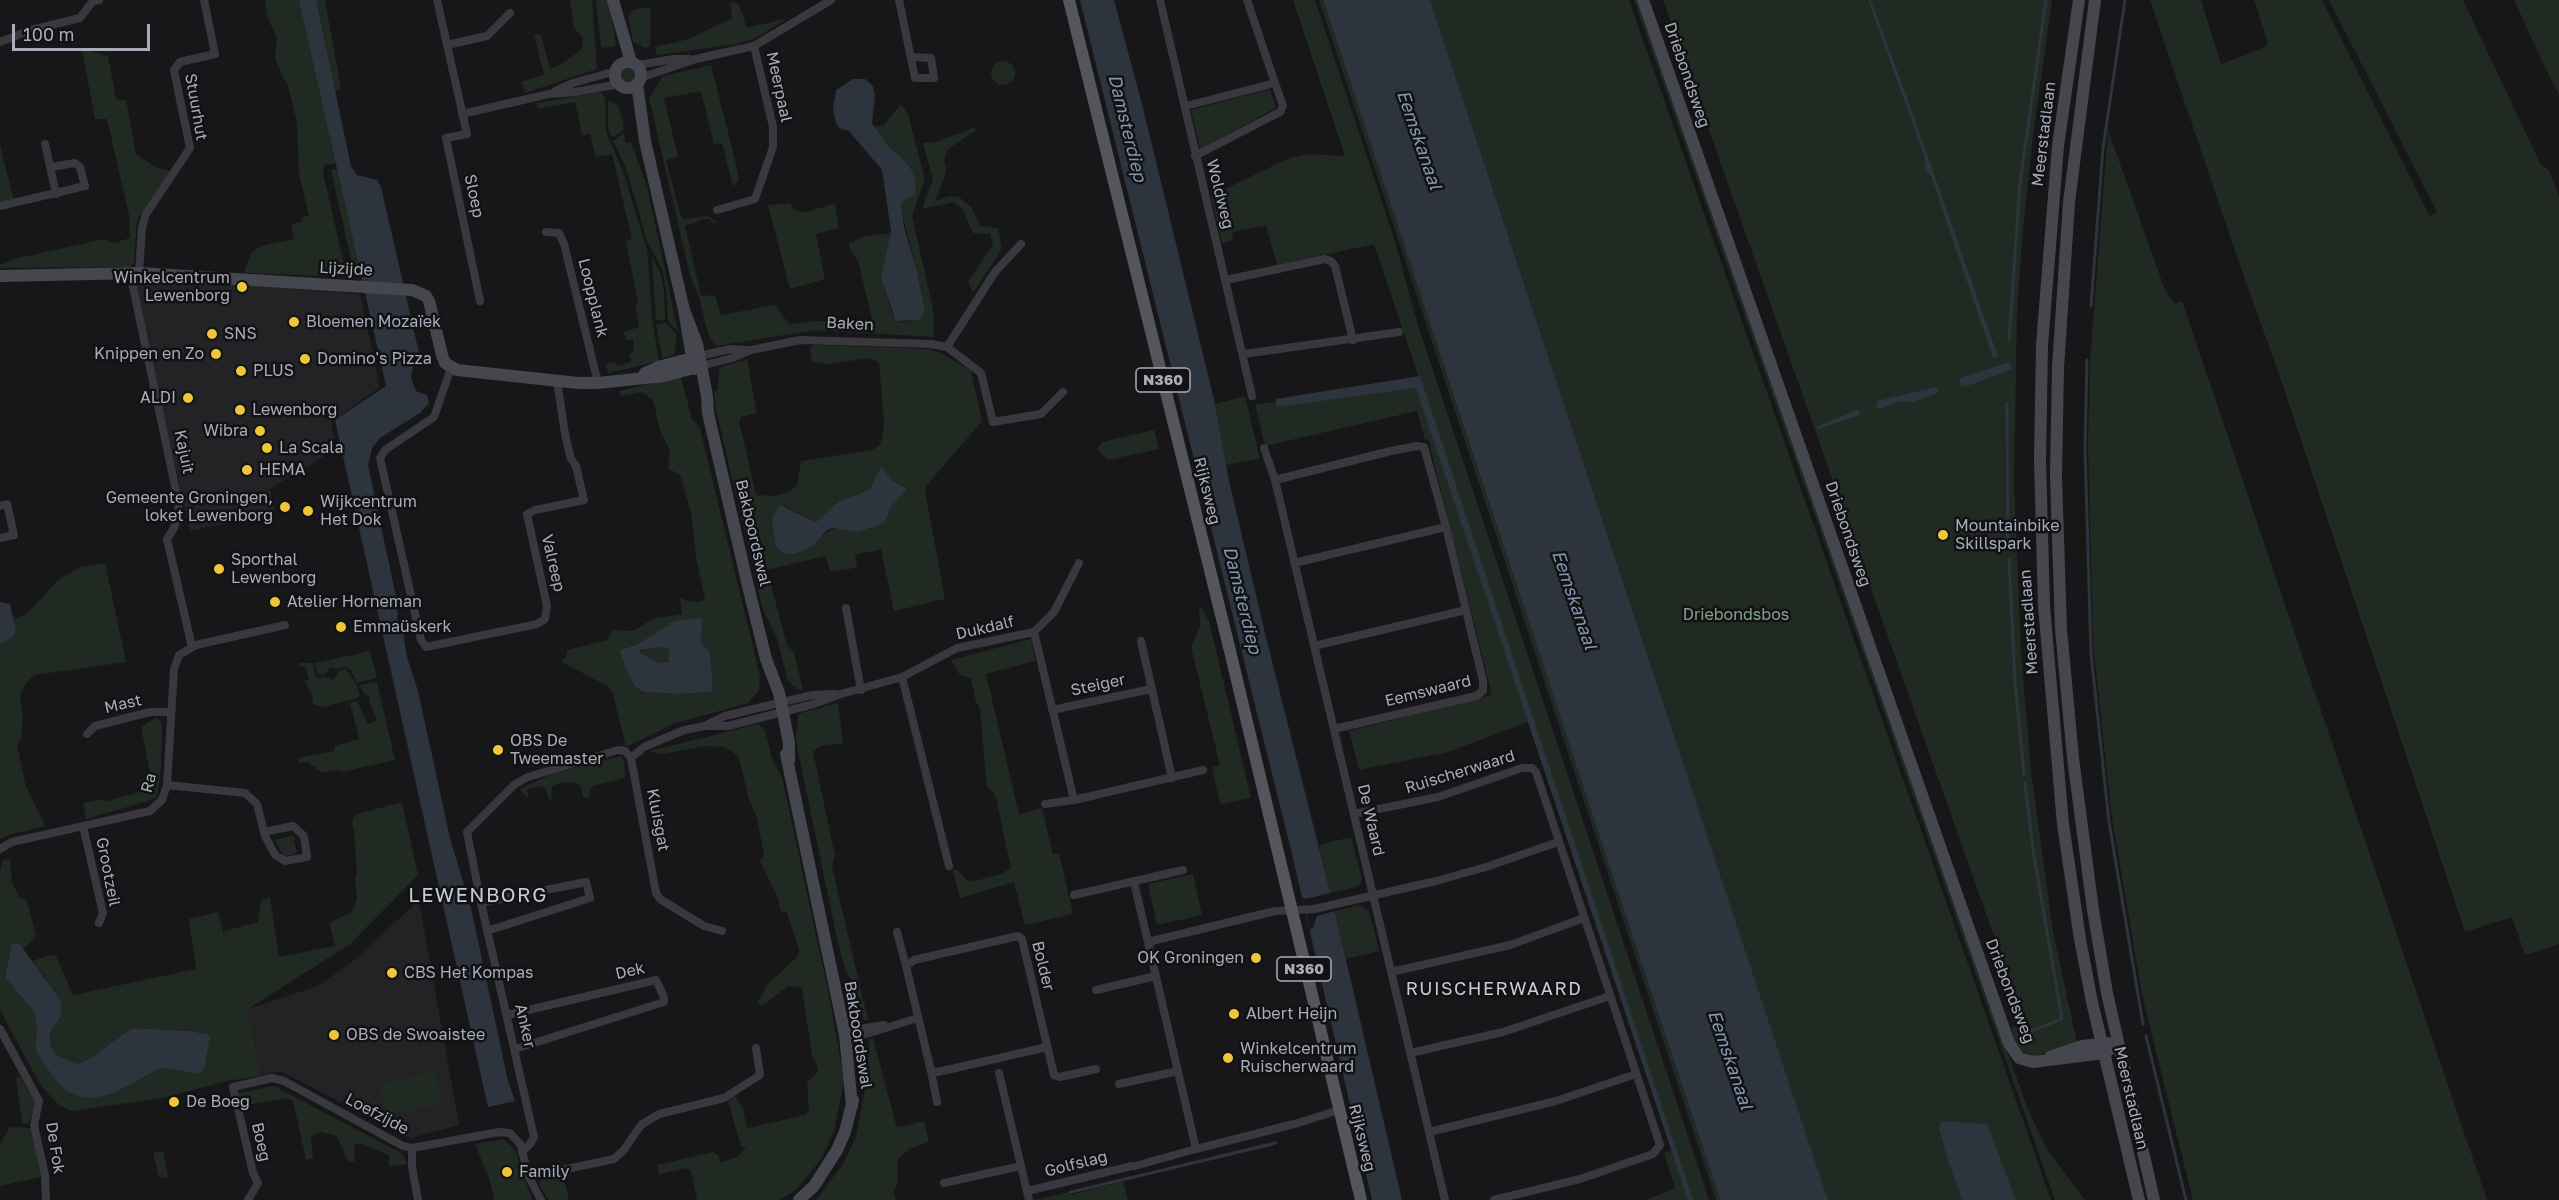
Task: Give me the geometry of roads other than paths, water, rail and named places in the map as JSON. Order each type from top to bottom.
[{"type":"main road","name":"Rijksweg","points":[[1069,0],[1230,651],[1360,1200]]},
{"type":"main road","name":"Driebondsweg","points":[[1643,0],[2013,1051],[2023,1060],[2065,1060],[2118,1044]]},
{"type":"main road","name":"Meerstadlaan","points":[[2079,0],[2058,146],[2049,229],[2042,345],[2041,556],[2047,659],[2063,824],[2080,939],[2139,1200]]},
{"type":"main road","name":"Meerstadlaan","points":[[2095,0],[2069,202],[2058,368],[2056,476],[2061,629],[2073,758],[2093,910],[2118,1044],[2154,1200]]},
{"type":"main road","points":[[615,5],[626,66]]},
{"type":"main road","name":"Bakboordswal","points":[[645,141],[622,85],[615,78],[626,66],[640,70],[645,141],[696,362],[707,396],[708,413],[766,659],[766,676],[778,708],[832,969],[835,994],[850,1034],[852,1106],[845,1132],[828,1166],[814,1186],[799,1200]]},
{"type":"main road","points":[[622,85],[639,81]]},
{"type":"main road","name":"Lijzijde","points":[[0,276],[134,273],[361,286],[420,292],[429,301],[442,355],[451,368]]},
{"type":"main road","points":[[451,368],[557,381],[598,383],[636,377],[664,376],[696,362]]},
{"type":"street","name":"Stuurhut","points":[[134,273],[144,218],[190,148],[174,70],[180,62],[215,54],[204,0]]},
{"type":"street","name":"Sloep","points":[[437,0],[467,134],[446,138],[480,302]]},
{"type":"street","name":"Meerpaal","points":[[639,81],[696,59],[754,46],[818,4],[831,0]]},
{"type":"street","points":[[899,0],[912,57]]},
{"type":"street","name":"Woldweg","points":[[1160,0],[1244,354],[1251,396]]},
{"type":"street","points":[[1196,156],[1280,112],[1283,106],[1247,0]]},
{"type":"street","points":[[0,42],[31,30],[80,18],[94,1]]},
{"type":"street","points":[[447,45],[487,36],[510,13]]},
{"type":"street","name":"Meerpaal","points":[[717,210],[756,199],[773,147],[773,127],[754,46]]},
{"type":"street","name":"Meerpaal","points":[[626,66],[674,59],[696,59]]},
{"type":"street","points":[[549,94],[573,83],[626,66]]},
{"type":"street","points":[[1185,106],[1275,83]]},
{"type":"street","points":[[462,114],[549,94],[622,85]]},
{"type":"street","points":[[45,144],[56,194]]},
{"type":"street","points":[[0,206],[84,186],[80,167],[75,163],[51,167]]},
{"type":"street","name":"Loopplank","points":[[546,232],[559,233],[564,244],[598,383]]},
{"type":"street","points":[[1021,244],[995,272],[947,347],[981,373],[993,422],[1041,414],[1063,392]]},
{"type":"street","points":[[1226,280],[1325,259],[1330,261],[1335,266],[1353,340]]},
{"type":"street","name":"Kajuit","points":[[134,273],[177,491],[179,511],[174,528],[167,539],[192,647]]},
{"type":"street","points":[[1244,354],[1399,332]]},
{"type":"street","name":"Baken","points":[[696,362],[732,358],[752,350],[814,338],[947,347]]},
{"type":"street","name":"Valreep","points":[[451,368],[434,417],[385,450],[380,458],[421,640],[426,647],[537,624],[545,619],[547,606],[527,514],[535,510],[584,500],[566,434],[557,381]]},
{"type":"street","name":"Eemswaard","points":[[1275,480],[1421,446],[1426,450],[1484,681],[1484,691],[1481,694],[1334,729]]},
{"type":"street","name":"De Waard","points":[[1264,448],[1275,480],[1445,1200]]},
{"type":"street","points":[[0,506],[7,504],[14,535],[0,538]]},
{"type":"street","points":[[1294,563],[1446,527]]},
{"type":"street","name":"Dukdalf","points":[[778,708],[861,690],[902,677],[957,648],[1034,632],[1054,612],[1078,563]]},
{"type":"street","points":[[846,608],[861,690]]},
{"type":"street","points":[[1314,646],[1466,610]]},
{"type":"street","points":[[192,647],[285,625]]},
{"type":"street","name":"Steiger","points":[[1034,632],[1074,800]]},
{"type":"street","name":"Steiger","points":[[1141,641],[1172,778]]},
{"type":"street","name":"Ra","points":[[0,849],[12,842],[150,811],[162,800],[167,785],[174,669],[179,655],[192,647]]},
{"type":"street","points":[[902,677],[949,866]]},
{"type":"street","name":"Steiger","points":[[1052,710],[1151,689]]},
{"type":"street","points":[[631,758],[635,752],[661,739],[684,730],[705,726],[725,716],[778,708]]},
{"type":"street","name":"Mast","points":[[87,734],[95,726],[150,712],[170,712]]},
{"type":"street","name":"Anker","points":[[522,1152],[534,1137],[487,931],[468,832],[515,784],[528,777],[618,750],[625,751],[631,758]]},
{"type":"street","name":"Kluisgat","points":[[631,758],[656,892],[660,898],[704,926],[722,931]]},
{"type":"street","name":"Ruischerwaard","points":[[1354,814],[1438,797],[1527,767],[1536,772],[1660,1145],[1657,1151],[1580,1179],[1494,1200]]},
{"type":"street","points":[[1045,804],[1074,800],[1203,770]]},
{"type":"street","points":[[167,785],[245,793],[257,804],[264,832],[275,855],[285,861],[307,857],[304,836],[293,826],[264,832]]},
{"type":"street","name":"Grootzeil","points":[[84,826],[103,913],[99,923]]},
{"type":"street","points":[[1148,942],[1275,911],[1333,904],[1436,881],[1486,867],[1558,842]]},
{"type":"street","points":[[1074,895],[1183,870]]},
{"type":"street","points":[[481,903],[586,882],[590,898],[487,931]]},
{"type":"street","points":[[1134,882],[1196,1149]]},
{"type":"street","points":[[1391,972],[1500,948],[1584,918]]},
{"type":"street","points":[[897,932],[937,1102]]},
{"type":"street","name":"Bolder","points":[[906,966],[914,960],[1018,936],[1022,939],[1054,1075],[1060,1077],[1096,1069]]},
{"type":"street","points":[[1096,990],[1156,975]]},
{"type":"street","name":"Dek","points":[[507,1015],[656,980],[664,997],[664,1002],[515,1049]]},
{"type":"street","points":[[1410,1053],[1503,1032],[1610,996]]},
{"type":"street","points":[[850,1034],[918,1018]]},
{"type":"street","name":"De Fok","points":[[0,1029],[39,1101],[34,1125],[45,1176],[46,1200]]},
{"type":"street","points":[[931,1071],[938,1072],[1047,1047]]},
{"type":"street","points":[[529,1177],[614,1159],[641,1125],[659,1114],[724,1098],[760,1075],[756,1048]]},
{"type":"street","points":[[1119,1084],[1178,1071]]},
{"type":"street","name":"Golfslag","points":[[999,1073],[1028,1195],[1298,1124],[1339,1110]]},
{"type":"street","points":[[1429,1132],[1557,1101],[1636,1074]]},
{"type":"street","name":"Loefzijde","points":[[234,1087],[272,1078],[284,1081],[403,1146],[412,1148],[503,1131],[514,1135],[522,1152],[529,1177],[541,1200]]},
{"type":"street","name":"Boeg","points":[[234,1087],[253,1173],[258,1183],[248,1200]]},
{"type":"street","points":[[412,1148],[412,1167],[418,1200]]},
{"type":"street","name":"Golfslag","points":[[944,1183],[1021,1166]]},
{"type":"water","points":[[299,0],[316,0],[351,166],[357,175],[377,180],[381,187],[419,353],[413,365],[411,378],[416,391],[427,395],[429,403],[420,413],[380,438],[372,448],[368,465],[398,606],[397,619],[402,625],[407,657],[418,691],[450,838],[471,908],[508,1081],[515,1101],[488,1107],[335,420],[386,386]]},
{"type":"water","name":"Damsterdiep","points":[[1080,0],[1114,0],[1143,108],[1215,404],[1229,481],[1265,633],[1333,904],[1402,1200],[1372,1200],[1292,854]]},
{"type":"water","name":"Eemskanaal","points":[[1323,0],[1430,0],[1828,1200],[1720,1200]]},
{"type":"water","points":[[1868,0],[1871,0],[1908,100],[1998,356],[1993,358],[1931,176],[1925,170],[1925,159]]},
{"type":"water","points":[[853,79],[865,79],[873,86],[875,95],[872,123],[888,146],[912,170],[915,180],[916,195],[904,200],[901,204],[904,227],[917,271],[925,312],[919,320],[896,321],[881,278],[891,231],[882,170],[849,131],[839,128],[836,123],[833,109],[836,90]]},
{"type":"water","points":[[2010,362],[2012,369],[1964,387],[1960,385],[1960,378]]},
{"type":"water","points":[[1420,376],[1693,1200],[1688,1200],[1416,388],[1277,407],[1275,399]]},
{"type":"water","points":[[1935,387],[1939,389],[1936,394],[1913,402],[1897,402],[1881,409],[1876,408],[1877,401]]},
{"type":"water","points":[[1859,409],[1860,415],[1818,429],[1816,427]]},
{"type":"water","points":[[881,467],[893,481],[907,489],[891,507],[885,523],[858,532],[833,528],[827,530],[813,546],[795,554],[785,554],[776,547],[772,523],[774,514],[780,505],[816,522],[839,501],[869,490]]},
{"type":"water","points":[[0,602],[10,604],[16,630],[15,635],[0,645]]},
{"type":"water","points":[[702,618],[701,642],[710,652],[713,690],[711,692],[677,694],[644,692],[632,682],[619,650],[636,645],[675,621]],"holes":[[[657,647],[668,649],[669,661],[659,663],[639,652],[641,649]]]},
{"type":"water","points":[[19,943],[62,1002],[61,1017],[51,1031],[50,1039],[51,1047],[58,1056],[77,1064],[89,1059],[132,1028],[189,1031],[207,1034],[210,1037],[204,1069],[199,1074],[161,1068],[116,1092],[95,1098],[81,1097],[67,1091],[57,1082],[39,1057],[35,1045],[37,1032],[35,1013],[5,977],[12,944]]},
{"type":"water","points":[[1941,1121],[1987,1124],[2016,1200],[1962,1200],[1946,1154],[1939,1127]]},
{"type":"water","points":[[1277,1141],[1278,1143],[1271,1146],[1069,1194],[1069,1191]]},
{"type":"waterway","points":[[2009,340],[2020,183],[2046,0]]},
{"type":"waterway","points":[[2091,306],[2103,148],[2125,0]]},
{"type":"waterway","points":[[2087,360],[2085,449],[2091,654],[2109,822],[2143,1024]]},
{"type":"waterway","points":[[2007,403],[2008,542]]},
{"type":"waterway","points":[[2009,559],[2015,682],[2024,774]]},
{"type":"waterway","points":[[2021,1035],[2062,1019],[2033,850],[2025,783]]},
{"type":"waterway","points":[[2146,1036],[2186,1200]]},
{"type":"place","name":"Winkelcentrum Lewenborg","points":[[242,287]]},
{"type":"place","name":"Bloemen Mozaïek","points":[[294,322]]},
{"type":"place","name":"SNS","points":[[212,334]]},
{"type":"place","name":"Knippen en Zo","points":[[216,354]]},
{"type":"place","name":"Domino's Pizza","points":[[305,359]]},
{"type":"place","name":"PLUS","points":[[241,371]]},
{"type":"place","name":"ALDI","points":[[188,398]]},
{"type":"place","name":"Lewenborg","points":[[240,410]]},
{"type":"place","name":"Wibra","points":[[260,431]]},
{"type":"place","name":"La Scala","points":[[267,448]]},
{"type":"place","name":"HEMA","points":[[247,470]]},
{"type":"place","name":"Gemeente Groningen, loket Lewenborg","points":[[285,507]]},
{"type":"place","name":"Wijkcentrum Het Dok","points":[[308,511]]},
{"type":"place","name":"Mountainbike Skillspark","points":[[1943,535]]},
{"type":"place","name":"Sporthal Lewenborg","points":[[219,569]]},
{"type":"place","name":"Atelier Horneman","points":[[275,602]]},
{"type":"place","name":"Emmaüskerk","points":[[341,627]]},
{"type":"place","name":"OBS De Tweemaster","points":[[498,750]]},
{"type":"place","name":"OK Groningen","points":[[1256,958]]},
{"type":"place","name":"CBS Het Kompas","points":[[392,973]]},
{"type":"place","name":"Albert Heijn","points":[[1234,1014]]},
{"type":"place","name":"OBS de Swoaistee","points":[[334,1035]]},
{"type":"place","name":"Winkelcentrum Ruischerwaard","points":[[1228,1058]]},
{"type":"place","name":"De Boeg","points":[[174,1102]]},
{"type":"place","name":"Family","points":[[507,1172]]},
{"type":"district","name":"LEWENBORG","points":[[478,896]]},
{"type":"district","name":"RUISCHERWAARD","points":[[1494,989]]},
{"type":"park label","name":"Driebondsbos","points":[[1736,615]]}]
